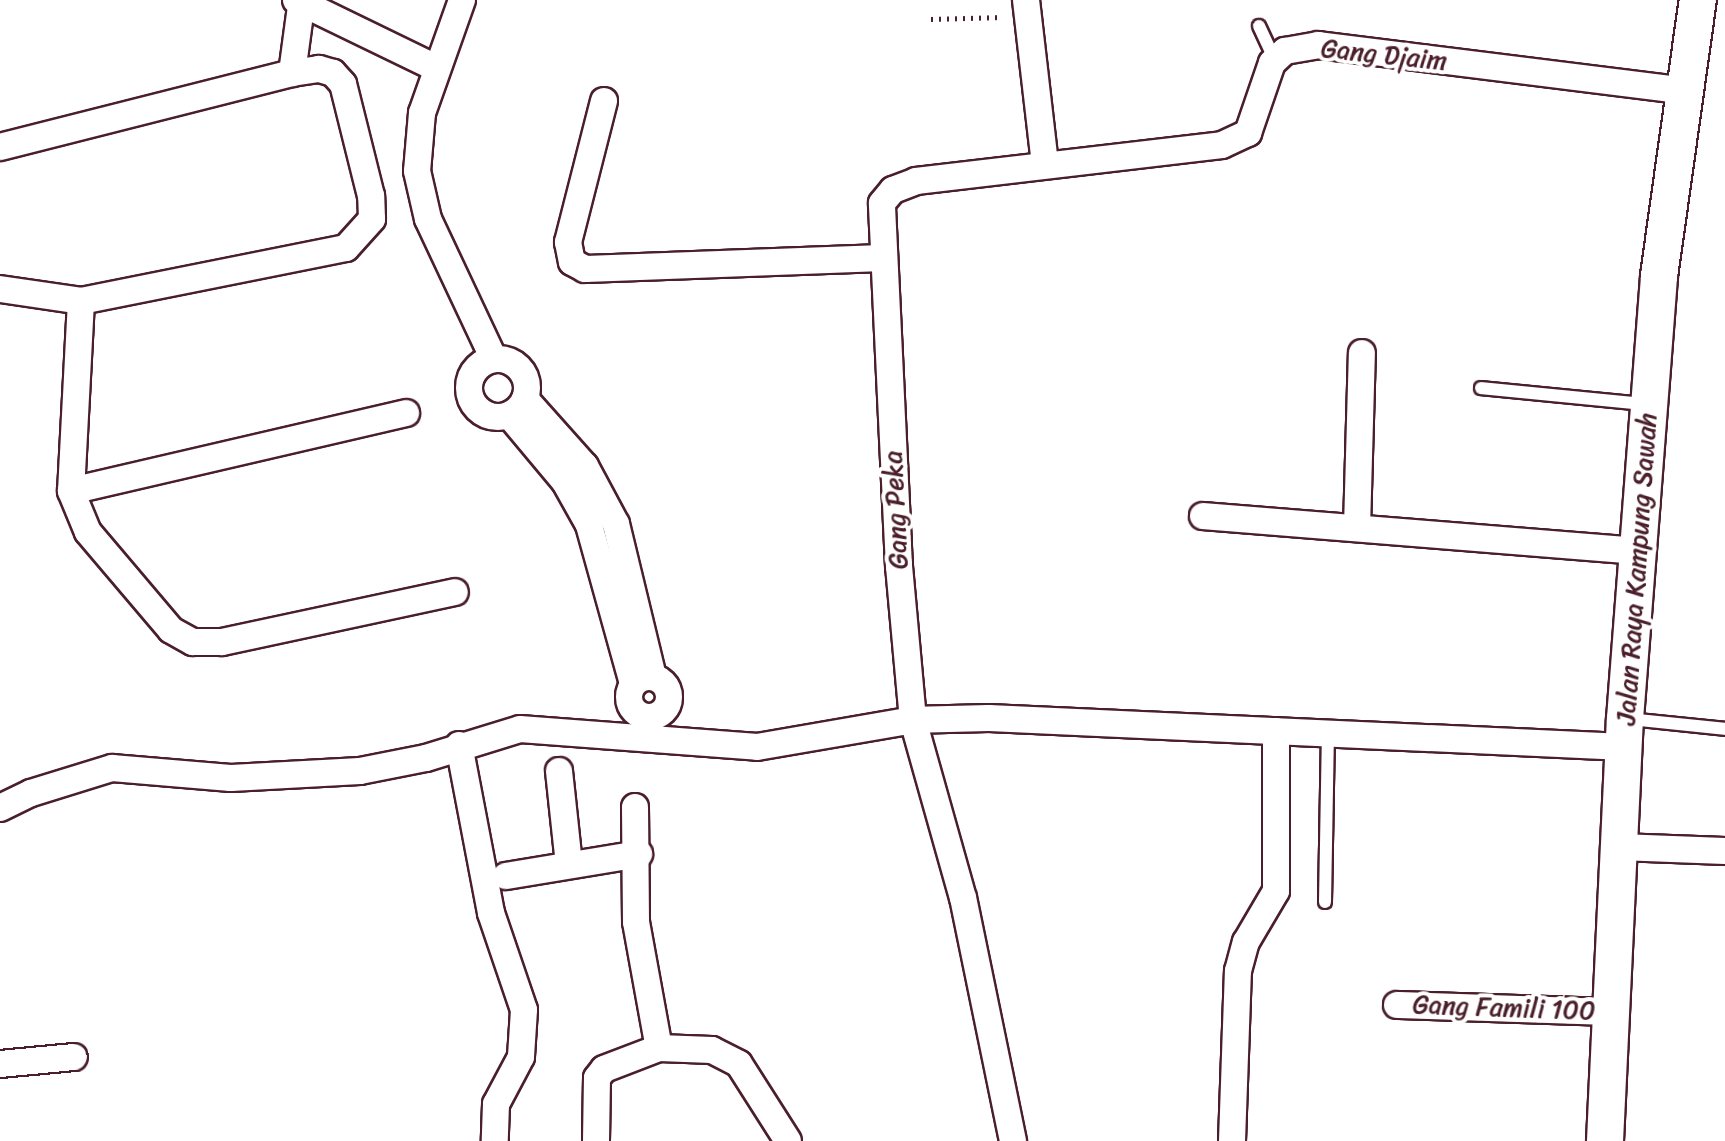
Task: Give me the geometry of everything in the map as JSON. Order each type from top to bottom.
[{"type":"street","points":[[462,0],[422,113],[417,171],[428,219],[494,359],[517,366],[527,387],[517,407]]},
{"type":"street","name":"Jalan Raya Kampung Sawah","points":[[1605,1141],[1624,733],[1659,276],[1698,0]]},
{"type":"street","points":[[292,73],[298,3],[436,68]]},
{"type":"street","points":[[1027,8],[1045,164],[1222,145],[1248,133],[1275,60]]},
{"type":"street","name":"Gang Djaim","points":[[1275,60],[1285,51],[1318,45],[1685,91]]},
{"type":"street","points":[[0,147],[292,73],[319,69],[333,73],[343,84],[371,196],[372,219],[363,236],[346,248],[81,301],[0,289]]},
{"type":"street","points":[[604,101],[568,242],[572,262],[585,269],[883,258]]},
{"type":"street","name":"Gang Peka","points":[[1013,1141],[963,898],[913,720],[880,214],[893,190],[916,181],[1045,164]]},
{"type":"street","points":[[81,301],[71,491],[88,532],[171,630],[193,642],[245,639],[455,592]]},
{"type":"street","points":[[1357,528],[1362,353]]},
{"type":"street","points":[[494,359],[474,372],[470,395],[485,414],[517,407]]},
{"type":"street","points":[[517,407],[575,474],[614,558],[643,680],[665,684],[670,696],[661,714],[647,729]]},
{"type":"street","points":[[71,491],[406,413]]},
{"type":"street","points":[[1203,516],[1638,551]]},
{"type":"street","points":[[0,808],[31,793],[112,768],[231,778],[360,771],[426,758],[459,745],[520,729],[647,729],[757,747],[913,720],[989,718],[1328,733],[1624,733]]},
{"type":"street","points":[[1232,1141],[1238,971],[1246,942],[1276,891],[1276,731]]},
{"type":"street","points":[[459,745],[491,913],[524,1010],[521,1057],[496,1104],[495,1141]]},
{"type":"street","points":[[559,771],[569,864]]},
{"type":"street","points":[[635,807],[639,854],[636,922],[659,1048]]},
{"type":"street","points":[[1619,847],[1725,851]]},
{"type":"street","points":[[506,876],[639,854]]},
{"type":"street","name":"Gang Famili 100","points":[[1397,1005],[1611,1012]]},
{"type":"street","points":[[596,1141],[597,1078],[604,1069],[659,1048],[712,1050],[739,1064],[788,1141]]},
{"type":"street","points":[[0,1064],[74,1057]]},
{"type":"lane","points":[[1259,26],[1275,60]]},
{"type":"lane","points":[[1481,388],[1649,404]]},
{"type":"lane","points":[[1624,733],[1725,729]]},
{"type":"lane","points":[[1325,902],[1328,733]]},
{"type":"path","points":[[931,19],[1027,8]]}]
